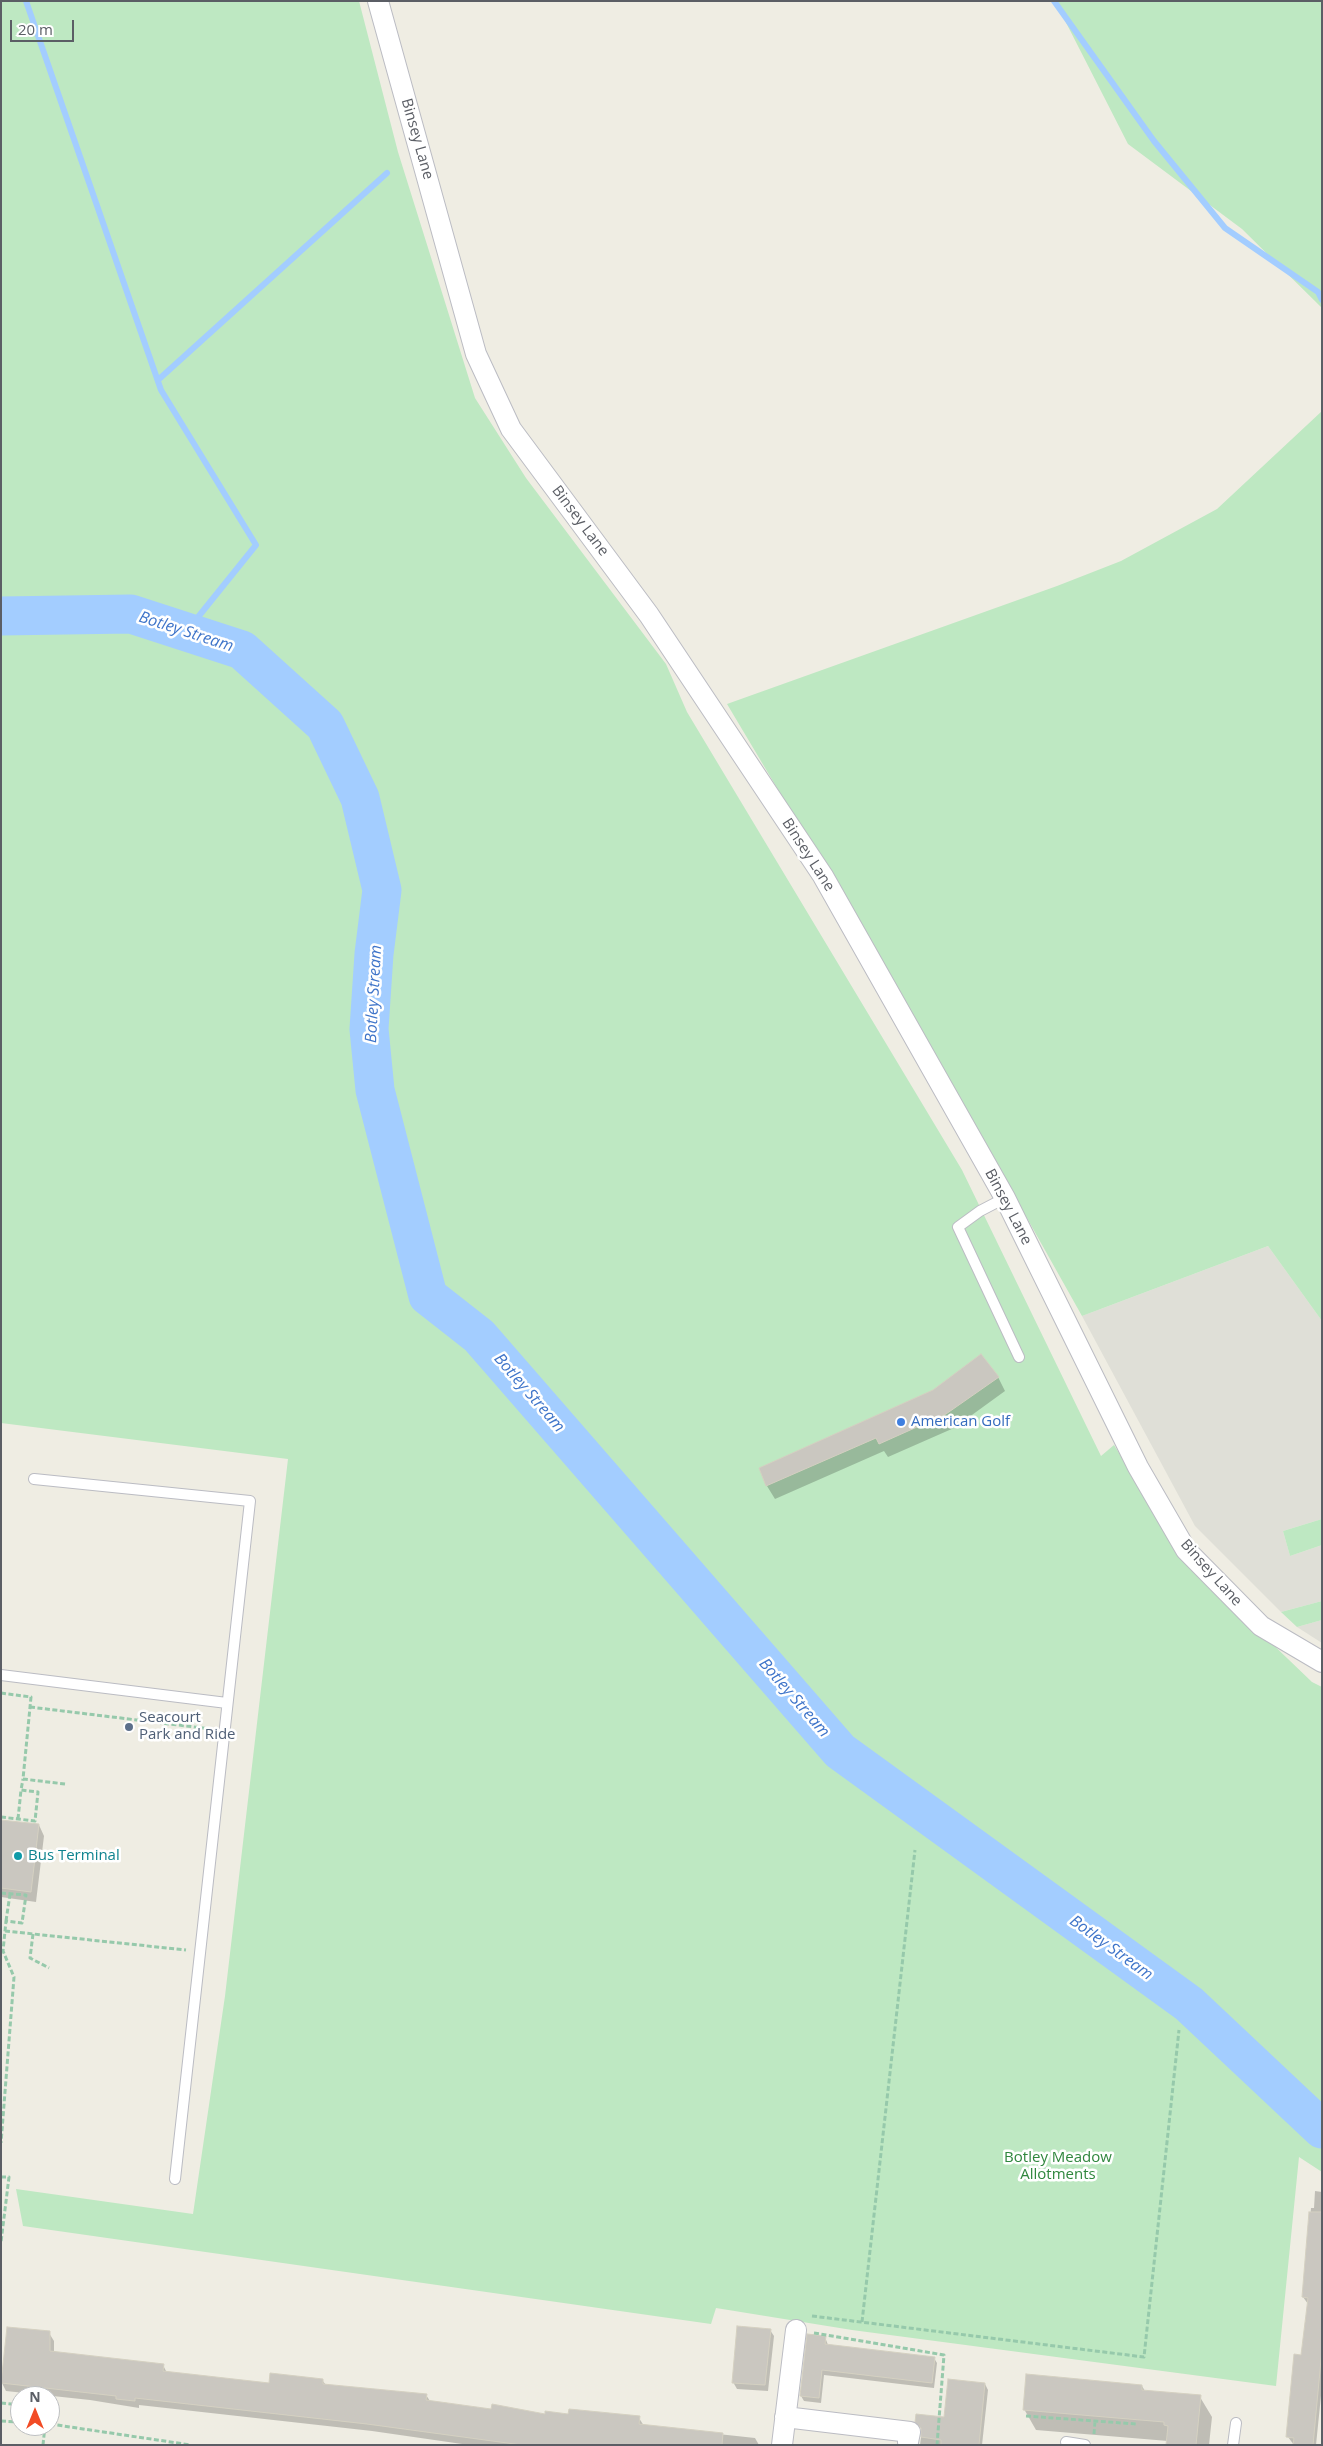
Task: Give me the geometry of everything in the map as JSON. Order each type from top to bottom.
[{"type":"street","name":"Binsey Lane","points":[[378,1],[476,354],[511,429],[649,614],[822,876],[1005,1198],[1138,1467],[1186,1550],[1262,1626],[1322,1662]]},
{"type":"street","points":[[782,2445],[796,2330]]},
{"type":"street","points":[[785,2417],[910,2432],[908,2442]]},
{"type":"lane","points":[[1005,1198],[980,1211],[958,1227],[1019,1357]]},
{"type":"lane","points":[[34,1479],[250,1501],[175,2180]]},
{"type":"lane","points":[[1,1675],[228,1703]]},
{"type":"lane","points":[[1234,2445],[1236,2423]]},
{"type":"lane","points":[[1066,2442],[1085,2445]]},
{"type":"path","points":[[1,1693],[31,1697],[18,1819]]},
{"type":"path","points":[[30,1707],[224,1731]]},
{"type":"path","points":[[23,1779],[65,1784]]},
{"type":"path","points":[[1,1817],[35,1821],[38,1792],[21,1790]]},
{"type":"path","points":[[862,2322],[915,1850]]},
{"type":"path","points":[[1,1893],[26,1896],[22,1922],[6,1921]]},
{"type":"path","points":[[1,2143],[14,1977],[3,1951],[10,1894]]},
{"type":"path","points":[[5,1931],[200,1952]]},
{"type":"path","points":[[33,1934],[30,1958],[49,1968]]},
{"type":"path","points":[[937,2445],[944,2355],[796,2330],[797,2315],[1144,2357],[1180,2030]]},
{"type":"path","points":[[1,2176],[9,2177],[1,2242]]},
{"type":"path","points":[[1026,2416],[1136,2424]]},
{"type":"path","points":[[60,2426],[190,2445]]},
{"type":"shaded area","points":[[1268,1246],[1322,1321],[1322,1519],[1283,1531],[1290,1556],[1322,1545],[1322,1601],[1281,1612],[1195,1526],[1082,1316]]},
{"type":"shaded area","points":[[1322,1620],[1322,1643],[1297,1627]]},
{"type":"green space","name":"Botley Meadow Allotments","points":[[1,1],[359,1],[398,152],[475,398],[526,478],[666,664],[687,712],[962,1170],[1101,1456],[1114,1445],[1191,1566],[1312,1682],[1322,1687],[1322,2172],[1299,2157],[1276,2386],[852,2330],[716,2308],[711,2324],[23,2226],[16,2189],[193,2214],[225,1996],[288,1459],[1,1423]]},
{"type":"green space","points":[[1055,1],[1322,1],[1322,308],[1242,229],[1128,144]]},
{"type":"green space","points":[[1322,411],[1322,1321],[1268,1246],[1082,1316],[923,1033],[727,704],[1057,586],[1121,561],[1217,509]]},
{"type":"green space","points":[[1322,1519],[1322,1545],[1290,1556],[1283,1531]]},
{"type":"green space","points":[[1322,1601],[1322,1620],[1297,1627],[1281,1612]]},
{"type":"building","points":[[981,1354],[999,1377],[946,1414],[879,1444],[876,1438],[766,1486],[759,1468],[933,1390]]},
{"type":"building","name":"Bus Terminal","points":[[1,1820],[39,1824],[31,1892],[1,1888]]},
{"type":"building","points":[[1309,2212],[1322,2212],[1322,2349],[1313,2445],[1293,2445],[1294,2438],[1286,2437],[1294,2354],[1301,2355],[1308,2298],[1302,2297]]},
{"type":"building","points":[[737,2326],[771,2329],[765,2385],[732,2383]]},
{"type":"building","points":[[7,2327],[50,2331],[50,2351],[164,2364],[163,2371],[269,2383],[270,2373],[323,2379],[323,2384],[427,2394],[426,2400],[491,2409],[492,2404],[545,2414],[545,2411],[568,2414],[569,2409],[640,2416],[639,2424],[723,2433],[722,2445],[522,2445],[367,2424],[135,2398],[135,2401],[116,2399],[116,2396],[60,2390],[60,2386],[28,2386],[1,2383]]},
{"type":"building","points":[[807,2334],[826,2336],[825,2344],[935,2357],[932,2383],[822,2370],[819,2398],[800,2396]]},
{"type":"building","points":[[1026,2374],[1142,2385],[1142,2390],[1201,2395],[1196,2445],[1166,2445],[1168,2426],[1164,2425],[1164,2422],[1023,2410]]},
{"type":"building","points":[[948,2379],[985,2383],[979,2445],[941,2445],[941,2440],[921,2437],[921,2428],[915,2422],[916,2414],[944,2417]]},
{"type":"waterway","points":[[26,1],[161,390],[256,545],[186,632]]},
{"type":"waterway","points":[[1054,1],[1154,141],[1225,228],[1318,292],[1322,300]]},
{"type":"waterway","points":[[158,380],[387,173]]},
{"type":"waterway","name":"Botley Stream","points":[[1,616],[131,614],[242,650],[325,725],[360,798],[382,890],[374,954],[369,1029],[375,1090],[428,1296],[479,1336],[840,1751],[1189,2004],[1322,2129]]},
{"type":"place","name":"American Golf","points":[[901,1422]]},
{"type":"place","name":"Seacourt Park and Ride","points":[[129,1727]]},
{"type":"place","name":"Bus Terminal","points":[[18,1856]]}]
